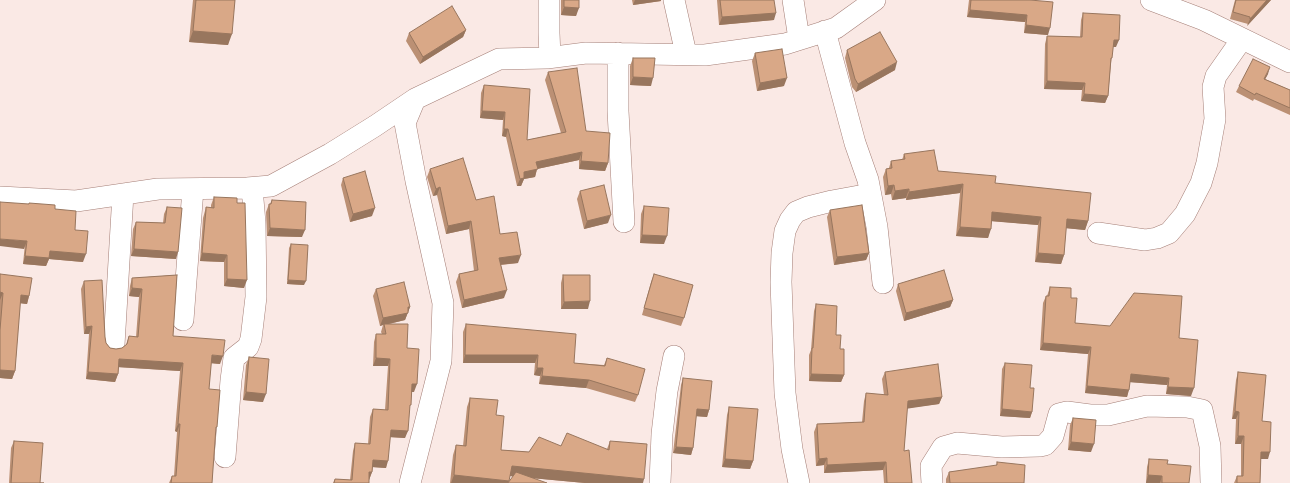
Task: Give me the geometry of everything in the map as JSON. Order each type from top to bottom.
[{"type":"street","points":[[550,0],[550,57]]},
{"type":"street","points":[[674,0],[686,54]]},
{"type":"street","points":[[793,0],[799,39]]},
{"type":"street","points":[[0,197],[76,201],[158,189],[252,188],[271,186],[356,138],[415,99],[499,59],[550,57],[586,53],[704,55],[785,44],[836,28],[875,0]]},
{"type":"street","points":[[1151,0],[1204,20],[1290,62]]},
{"type":"street","points":[[825,31],[855,143],[868,180],[877,227],[883,282]]},
{"type":"street","points":[[1098,233],[1145,240],[1157,238],[1169,233],[1185,214],[1201,183],[1211,149],[1215,119],[1213,87],[1216,76],[1242,39]]},
{"type":"street","points":[[618,53],[618,111],[624,222]]},
{"type":"street","points":[[410,483],[441,361],[443,303],[416,181],[405,123],[415,99]]},
{"type":"street","points":[[225,457],[234,358],[248,347],[251,339],[254,318],[256,290],[252,188]]},
{"type":"street","points":[[183,320],[193,189]]},
{"type":"street","points":[[114,345],[123,194]]},
{"type":"street","points":[[800,483],[792,449],[785,393],[781,282],[782,252],[785,231],[796,212],[832,200],[870,194]]},
{"type":"street","points":[[660,483],[662,434],[667,391],[674,356]]},
{"type":"street","points":[[932,483],[932,466],[942,447],[957,443],[1002,447],[1046,445],[1054,436],[1059,414],[1067,412],[1090,415],[1108,415],[1148,406],[1202,410],[1210,446],[1212,472],[1211,483]]},
{"type":"building","points":[[196,0],[235,0],[232,34],[193,31]]},
{"type":"building","points":[[564,0],[579,0],[579,8],[564,7]]},
{"type":"building","points":[[720,0],[774,0],[776,13],[722,17]]},
{"type":"building","points":[[971,0],[1030,0],[1053,2],[1050,28],[1026,25],[1027,15],[970,10]]},
{"type":"building","points":[[1236,0],[1267,0],[1250,19],[1250,17],[1233,12]]},
{"type":"building","points":[[452,6],[466,30],[423,57],[409,33]]},
{"type":"building","points":[[1083,13],[1120,15],[1119,40],[1114,40],[1108,96],[1084,94],[1085,83],[1047,81],[1047,36],[1082,37]]},
{"type":"building","points":[[880,32],[897,62],[858,84],[855,79],[847,50]]},
{"type":"building","points":[[782,49],[787,78],[760,83],[755,53]]},
{"type":"building","points":[[633,58],[655,58],[653,78],[633,77]]},
{"type":"building","points":[[1253,59],[1270,67],[1264,79],[1290,90],[1290,108],[1256,93],[1255,95],[1239,86]]},
{"type":"building","points":[[577,68],[586,131],[610,133],[608,163],[581,161],[582,152],[536,162],[538,169],[524,172],[524,178],[520,179],[508,129],[504,129],[505,112],[482,111],[484,85],[530,89],[527,140],[566,132],[548,72]]},
{"type":"building","points":[[934,150],[938,171],[996,176],[995,183],[1091,193],[1088,221],[1067,219],[1064,255],[1038,253],[1041,217],[992,212],[991,229],[960,227],[963,184],[909,192],[909,189],[895,191],[894,185],[888,186],[886,169],[892,168],[891,161],[905,159],[904,154]]},
{"type":"building","points":[[463,158],[476,200],[494,196],[500,234],[517,232],[521,255],[499,258],[507,290],[464,300],[459,274],[478,270],[471,221],[448,226],[440,187],[436,189],[430,169]]},
{"type":"building","points":[[365,171],[375,208],[353,214],[343,178]]},
{"type":"building","points":[[604,185],[611,215],[587,221],[580,191]]},
{"type":"building","points":[[214,197],[237,198],[237,203],[245,203],[247,280],[227,279],[227,255],[202,253],[206,207],[214,208]]},
{"type":"building","points":[[272,200],[306,202],[305,230],[270,228],[269,204],[271,204]]},
{"type":"building","points":[[0,202],[55,205],[55,209],[76,211],[75,230],[88,231],[86,254],[50,251],[49,258],[25,256],[27,241],[0,239]]},
{"type":"building","points":[[862,205],[869,253],[837,257],[830,210]]},
{"type":"building","points":[[644,206],[669,208],[667,236],[642,235]]},
{"type":"building","points":[[167,207],[182,208],[178,252],[134,249],[136,222],[165,223]]},
{"type":"building","points":[[291,244],[308,245],[306,281],[288,280]]},
{"type":"building","points":[[944,270],[953,300],[906,313],[898,284]]},
{"type":"building","points":[[0,274],[32,278],[29,296],[21,295],[15,371],[0,370],[0,330],[3,293],[0,292]]},
{"type":"building","points":[[654,274],[693,285],[684,318],[644,308]]},
{"type":"building","points":[[177,275],[173,336],[225,340],[223,356],[212,355],[209,389],[220,390],[212,483],[171,483],[172,476],[176,476],[180,424],[178,424],[183,363],[119,359],[118,374],[88,372],[92,326],[86,327],[84,281],[102,280],[106,343],[110,348],[116,349],[122,348],[127,344],[129,336],[138,337],[142,289],[132,288],[132,278]]},
{"type":"building","points":[[563,275],[590,275],[590,301],[564,302]]},
{"type":"building","points":[[404,282],[410,307],[408,307],[408,313],[383,318],[376,289]]},
{"type":"building","points":[[1050,287],[1071,288],[1071,298],[1077,298],[1075,323],[1110,326],[1134,293],[1182,296],[1179,338],[1198,340],[1194,388],[1168,387],[1169,378],[1131,374],[1129,390],[1087,386],[1091,347],[1043,343],[1046,296],[1049,296]]},
{"type":"building","points":[[816,304],[837,306],[836,335],[841,335],[840,349],[844,349],[844,375],[811,374]]},
{"type":"building","points":[[384,324],[408,324],[407,348],[419,349],[417,384],[412,384],[408,431],[391,430],[388,461],[373,460],[372,472],[369,472],[369,483],[334,483],[335,479],[352,480],[355,443],[370,444],[373,409],[388,410],[390,359],[376,358],[376,334],[386,334]]},
{"type":"building","points":[[466,324],[576,334],[574,363],[605,366],[607,358],[645,369],[638,395],[589,380],[542,376],[543,368],[537,368],[538,355],[465,355]]},
{"type":"building","points":[[249,357],[269,359],[266,394],[246,392]]},
{"type":"building","points":[[1005,363],[1032,365],[1030,388],[1034,388],[1032,412],[1002,409]]},
{"type":"building","points":[[938,364],[942,397],[908,401],[904,451],[909,450],[912,483],[887,483],[886,462],[827,465],[827,458],[819,459],[817,424],[864,422],[866,393],[888,395],[885,372]]},
{"type":"building","points":[[1238,372],[1266,375],[1262,421],[1271,422],[1270,452],[1261,452],[1260,483],[1237,483],[1237,476],[1243,476],[1244,436],[1238,436],[1239,412],[1235,411]]},
{"type":"building","points":[[683,378],[712,381],[709,410],[697,409],[693,448],[676,447]]},
{"type":"building","points":[[470,398],[498,400],[496,415],[504,416],[501,450],[529,452],[539,437],[561,446],[567,433],[609,450],[610,441],[647,444],[644,479],[512,466],[509,481],[454,475],[456,445],[466,446]]},
{"type":"building","points":[[729,407],[758,409],[753,461],[725,459]]},
{"type":"building","points":[[1073,418],[1096,420],[1094,444],[1071,442]]},
{"type":"building","points":[[14,441],[43,443],[40,483],[11,483]]},
{"type":"building","points":[[1149,459],[1168,460],[1167,464],[1191,466],[1189,483],[1162,483],[1162,476],[1148,475]]},
{"type":"building","points":[[997,462],[1025,465],[1024,483],[950,483],[949,472],[997,465]]},
{"type":"building","points":[[516,472],[547,483],[508,483]]}]
